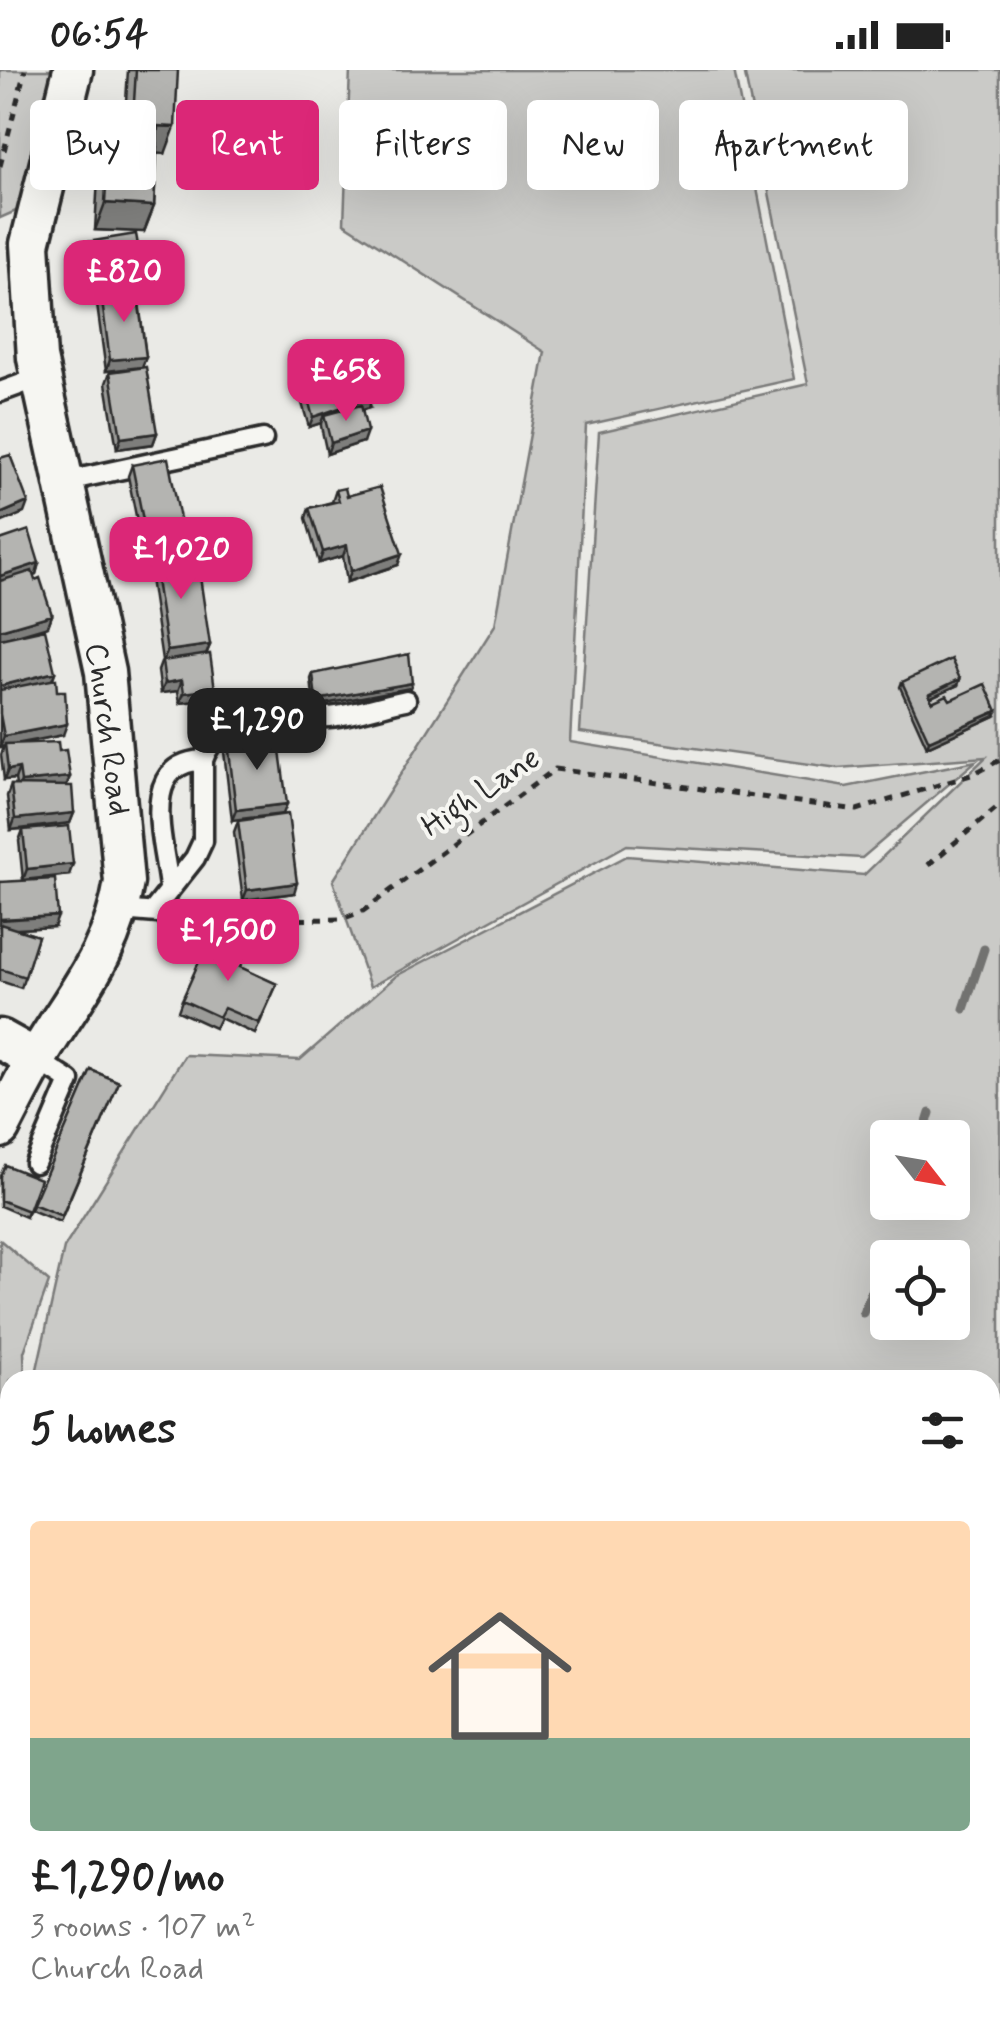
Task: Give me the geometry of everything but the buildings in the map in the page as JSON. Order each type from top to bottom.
[{"type":"street","name":"Church Road","points":[[0,1128],[36,1059],[136,910],[105,672],[41,377],[30,244],[73,70]]},
{"type":"street","points":[[0,1038],[36,1059]]},
{"type":"lane","points":[[0,392],[41,377]]},
{"type":"lane","points":[[61,482],[263,439]]},
{"type":"lane","points":[[136,910],[169,887],[195,858],[203,841],[203,760],[208,747],[244,717],[285,708],[308,710],[321,717],[406,700]]},
{"type":"lane","points":[[169,887],[159,790],[168,771],[182,761],[203,760]]},
{"type":"lane","points":[[136,910],[244,920]]},
{"type":"lane","points":[[35,1163],[70,1082],[36,1059]]},
{"type":"path","points":[[0,166],[25,70]]},
{"type":"path","name":"High Lane","points":[[244,920],[342,919],[363,911],[554,768],[857,810],[971,775],[1000,760]]},
{"type":"path","points":[[928,865],[1000,805]]},
{"type":"shaded area","points":[[0,70],[61,70],[53,100],[30,100],[30,188],[25,207],[0,218]]},
{"type":"shaded area","points":[[350,70],[734,70],[740,100],[679,100],[679,190],[757,190],[794,379],[586,425],[570,742],[846,787],[976,761],[862,858],[627,845],[370,987],[333,881],[495,625],[545,352],[344,223],[345,190],[507,190],[507,100],[349,100]]},
{"type":"shaded area","points":[[744,70],[1000,70],[1000,1370],[37,1370],[64,1248],[185,1055],[300,1060],[396,976],[627,856],[864,875],[986,757],[838,768],[580,732],[599,432],[808,384],[768,190],[908,190],[908,100],[750,100]]},
{"type":"shaded area","points":[[0,1240],[49,1282],[24,1352],[25,1370],[0,1370]]},
{"type":"waterway","points":[[964,1009],[984,949]]},
{"type":"waterway","points":[[928,1120],[930,1113]]},
{"type":"waterway","points":[[863,1313],[870,1295]]}]
